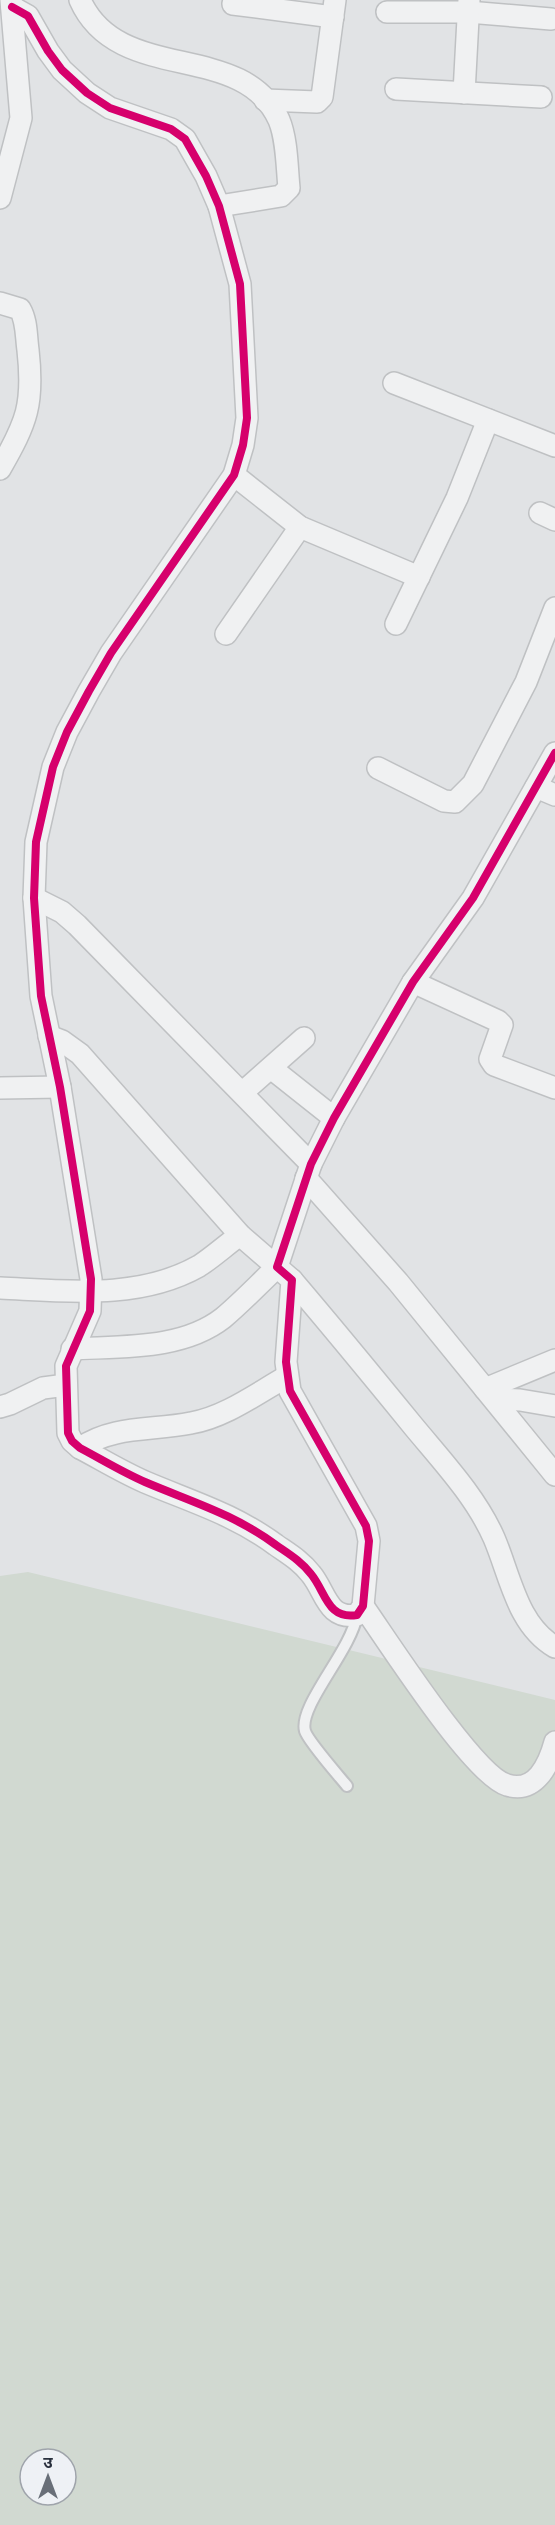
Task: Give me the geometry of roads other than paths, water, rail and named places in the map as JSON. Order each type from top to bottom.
[{"type":"street","points":[[81,0],[93,24],[109,38],[130,49],[224,73],[245,84],[265,100],[279,121],[289,188],[280,196],[219,206]]},
{"type":"street","points":[[227,1],[334,9],[322,97],[317,102],[265,100]]},
{"type":"street","points":[[0,198],[4,162],[21,118],[8,29],[12,3]]},
{"type":"street","points":[[12,3],[28,16],[62,70],[87,93],[110,108],[171,129],[185,139],[206,176],[219,206],[240,284],[247,381],[247,418],[243,445],[234,475],[111,653],[67,732],[53,767],[36,842],[34,898],[41,996],[60,1087],[92,1293],[90,1311],[66,1366],[68,1433],[72,1441],[80,1448],[142,1481],[219,1510],[241,1521],[302,1563],[314,1576],[328,1605],[336,1614],[346,1617],[360,1611]]},
{"type":"street","points":[[387,12],[469,6],[551,19]]},
{"type":"street","points":[[464,93],[469,6]]},
{"type":"street","points":[[396,89],[541,97]]},
{"type":"street","points":[[0,303],[20,309],[24,318],[31,375],[30,399],[25,423],[0,469]]},
{"type":"street","points":[[394,383],[555,446]]},
{"type":"street","points":[[396,624],[457,498],[488,420]]},
{"type":"street","points":[[234,475],[300,527],[419,577]]},
{"type":"street","points":[[226,634],[300,527]]},
{"type":"street","points":[[378,768],[444,801],[455,802],[462,799],[473,784],[526,682],[555,608]]},
{"type":"street","points":[[555,753],[546,791],[413,982],[334,1118],[308,1171],[284,1273],[286,1377],[290,1391],[366,1526],[369,1557],[360,1611],[492,1778],[508,1786],[525,1786],[540,1777],[550,1759],[555,1742]]},
{"type":"street","points":[[34,898],[62,912],[77,925],[243,1092],[555,1475]]},
{"type":"street","points":[[413,982],[498,1021],[502,1025],[502,1031],[490,1059],[494,1065],[555,1088]]},
{"type":"street","points":[[49,1036],[62,1041],[80,1054],[240,1235],[284,1273],[453,1474],[482,1514],[494,1539],[510,1586],[523,1611],[545,1641],[555,1647]]},
{"type":"street","points":[[243,1092],[304,1038]]},
{"type":"street","points":[[271,1068],[334,1118]]},
{"type":"street","points":[[0,1088],[60,1087]]},
{"type":"street","points":[[0,1288],[92,1293],[132,1288],[198,1266],[240,1235]]},
{"type":"street","points":[[72,1349],[173,1341],[201,1331],[284,1273]]},
{"type":"street","points":[[489,1394],[555,1360]]},
{"type":"street","points":[[80,1448],[107,1434],[191,1423],[215,1416],[286,1377]]},
{"type":"street","points":[[0,1407],[43,1388],[66,1384]]},
{"type":"street","points":[[489,1394],[555,1406]]},
{"type":"lane","points":[[347,1786],[305,1732],[304,1718],[311,1701],[352,1635],[360,1611]]}]
